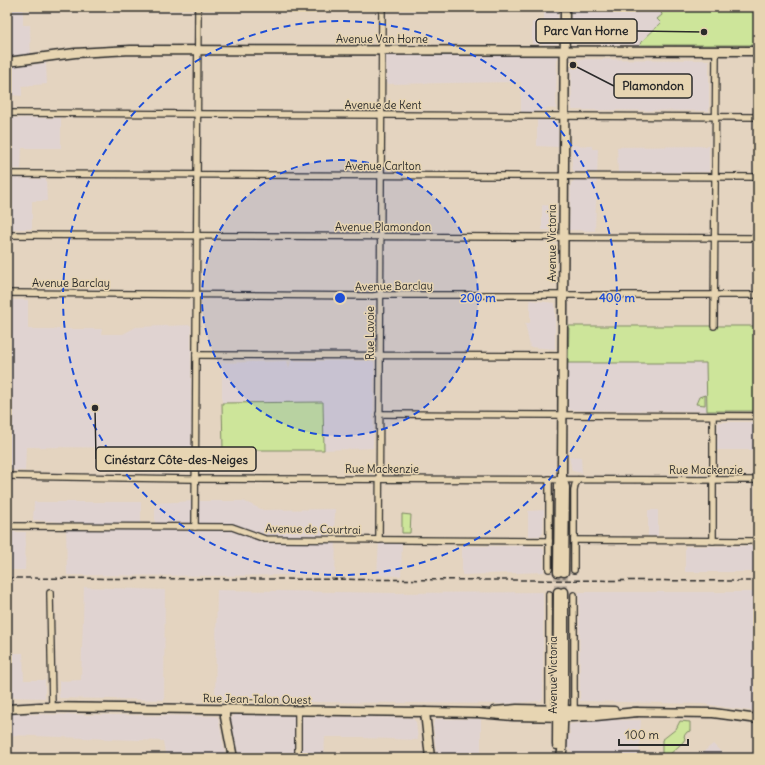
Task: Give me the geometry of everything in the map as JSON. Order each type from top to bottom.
[{"type":"main road","name":"Avenue Victoria","points":[[561,572],[559,485],[562,479],[565,7]]},
{"type":"main road","name":"Avenue Van Horne","points":[[7,62],[71,53],[107,50],[758,51]]},
{"type":"main road","name":"Avenue Victoria","points":[[560,758],[557,752],[561,713],[561,592]]},
{"type":"main road","name":"Rue Jean-Talon Ouest","points":[[7,703],[36,707]]},
{"type":"main road","name":"Rue Jean-Talon Ouest","points":[[7,709],[52,707],[298,710],[479,713],[513,716],[561,713],[596,716],[637,712]]},
{"type":"main road","points":[[225,709],[225,717],[233,758]]},
{"type":"main road","name":"Rue Jean-Talon Ouest","points":[[479,713],[513,709],[549,709],[561,713],[574,709],[713,713],[758,719]]},
{"type":"main road","points":[[424,712],[430,758]]},
{"type":"street","points":[[195,527],[198,7]]},
{"type":"street","name":"Rue Lavoie","points":[[379,540],[378,480],[382,7]]},
{"type":"street","points":[[714,326],[716,51]]},
{"type":"street","name":"Avenue de Kent","points":[[7,113],[758,117]]},
{"type":"street","name":"Avenue Carlton","points":[[7,174],[758,177]]},
{"type":"street","name":"Avenue Plamondon","points":[[7,235],[758,238]]},
{"type":"street","name":"Avenue Barclay","points":[[7,293],[373,296],[758,295]]},
{"type":"street","points":[[196,355],[563,356]]},
{"type":"street","points":[[379,414],[758,416]]},
{"type":"street","points":[[713,416],[713,541]]},
{"type":"street","name":"Rue Mackenzie","points":[[7,476],[378,480],[758,480]]},
{"type":"street","points":[[549,479],[549,569]]},
{"type":"street","points":[[574,570],[574,488],[578,480]]},
{"type":"street","name":"Avenue de Courtrai","points":[[7,526],[232,527],[265,540],[549,541]]},
{"type":"street","points":[[574,540],[758,541]]},
{"type":"street","points":[[50,593],[52,707]]},
{"type":"street","name":"Avenue Victoria","points":[[549,594],[549,709]]},
{"type":"street","name":"Avenue Victoria","points":[[574,595],[574,709]]},
{"type":"street","points":[[298,710],[298,758]]},
{"type":"shaded area","points":[[7,7],[23,7],[23,25],[30,25],[31,65],[46,63],[47,84],[22,86],[22,96],[10,95],[10,108],[7,108]]},
{"type":"shaded area","points":[[544,7],[558,7],[557,44],[532,44],[532,22],[544,22]]},
{"type":"shaded area","points":[[571,7],[667,7],[661,12],[661,23],[641,42],[640,45],[571,43]]},
{"type":"shaded area","points":[[386,56],[557,56],[556,109],[546,108],[546,111],[558,122],[558,147],[537,146],[537,120],[531,112],[521,112],[521,82],[387,84]]},
{"type":"shaded area","points":[[571,59],[709,60],[709,111],[572,110]]},
{"type":"shaded area","points":[[7,118],[61,118],[61,148],[22,148],[21,169],[7,169]]},
{"type":"shaded area","points":[[572,145],[592,146],[592,149],[598,149],[595,231],[569,230],[571,183],[574,181],[574,171],[572,168]]},
{"type":"shaded area","points":[[709,146],[709,172],[618,172],[617,147]]},
{"type":"shaded area","points":[[7,178],[46,179],[47,201],[32,201],[32,229],[7,229]]},
{"type":"shaded area","points":[[542,205],[556,206],[556,230],[542,230]]},
{"type":"shaded area","points":[[7,300],[28,300],[28,329],[102,329],[101,334],[123,334],[136,327],[191,325],[191,448],[26,447],[25,471],[7,470]]},
{"type":"shaded area","points":[[530,300],[555,303],[555,349],[530,347],[525,323],[530,323]]},
{"type":"shaded area","points":[[287,361],[289,369],[291,361],[372,361],[374,363],[373,448],[324,450],[323,402],[222,403],[222,363]]},
{"type":"shaded area","points":[[568,363],[707,363],[707,411],[570,410],[568,407]]},
{"type":"shaded area","points":[[718,422],[758,422],[758,450],[717,450]]},
{"type":"shaded area","points":[[569,456],[581,457],[582,473],[572,471]]},
{"type":"shaded area","points":[[243,501],[263,510],[335,509],[335,574],[227,576],[67,575],[66,526],[128,526],[33,520],[34,502],[141,502],[141,526],[155,527],[155,503]]},
{"type":"shaded area","points":[[544,510],[543,533],[540,536],[528,536],[528,511]]},
{"type":"shaded area","points":[[648,510],[658,510],[658,536],[648,536]]},
{"type":"shaded area","points":[[7,532],[26,532],[25,570],[7,570]]},
{"type":"shaded area","points":[[379,540],[402,540],[401,576],[377,575]]},
{"type":"shaded area","points":[[462,546],[541,546],[544,550],[544,572],[462,575]]},
{"type":"shaded area","points":[[685,546],[758,546],[758,572],[685,572]]},
{"type":"shaded area","points":[[84,587],[165,590],[164,700],[59,698],[59,681],[81,680]]},
{"type":"shaded area","points":[[217,590],[393,593],[543,592],[543,698],[541,701],[504,704],[215,701]]},
{"type":"shaded area","points":[[579,592],[758,592],[758,712],[703,704],[580,701]]},
{"type":"shaded area","points":[[7,653],[23,653],[24,680],[45,680],[45,698],[7,697]]},
{"type":"shaded area","points":[[9,714],[214,716],[218,717],[226,758],[166,758],[163,741],[9,735]]},
{"type":"shaded area","points":[[235,715],[412,718],[416,722],[418,740],[364,737],[325,737],[324,758],[239,758],[231,719]]},
{"type":"shaded area","points":[[436,719],[481,719],[481,758],[437,758],[433,724]]},
{"type":"shaded area","points":[[607,720],[641,720],[639,756],[576,756],[568,748],[570,724]]},
{"type":"shaded area","points":[[713,744],[727,758],[696,758]]},
{"type":"green space","points":[[667,7],[758,7],[758,45],[640,45],[641,42],[661,23],[657,19],[662,15],[661,12]]},
{"type":"green space","points":[[569,326],[758,326],[758,411],[707,411],[706,363],[568,363]]},
{"type":"green space","points":[[705,395],[705,405],[696,404],[699,397]]},
{"type":"green space","points":[[323,402],[324,450],[223,450],[222,403]]},
{"type":"green space","points":[[402,514],[411,515],[410,533],[402,533]]},
{"type":"green space","points":[[680,721],[690,722],[690,731],[684,736],[685,739],[683,742],[666,758],[658,758],[662,754],[662,740],[676,729]]},
{"type":"tunnel","points":[[558,572],[558,592]]},
{"type":"tunnel","points":[[564,572],[564,592]]},
{"type":"railway","points":[[7,578],[758,581]]},
{"type":"place","name":"Parc Van Horne","points":[[704,32]]},
{"type":"place","name":"Plamondon","points":[[573,65]]},
{"type":"place","name":"Cinéstarz Côte-des-Neiges","points":[[95,408]]}]
